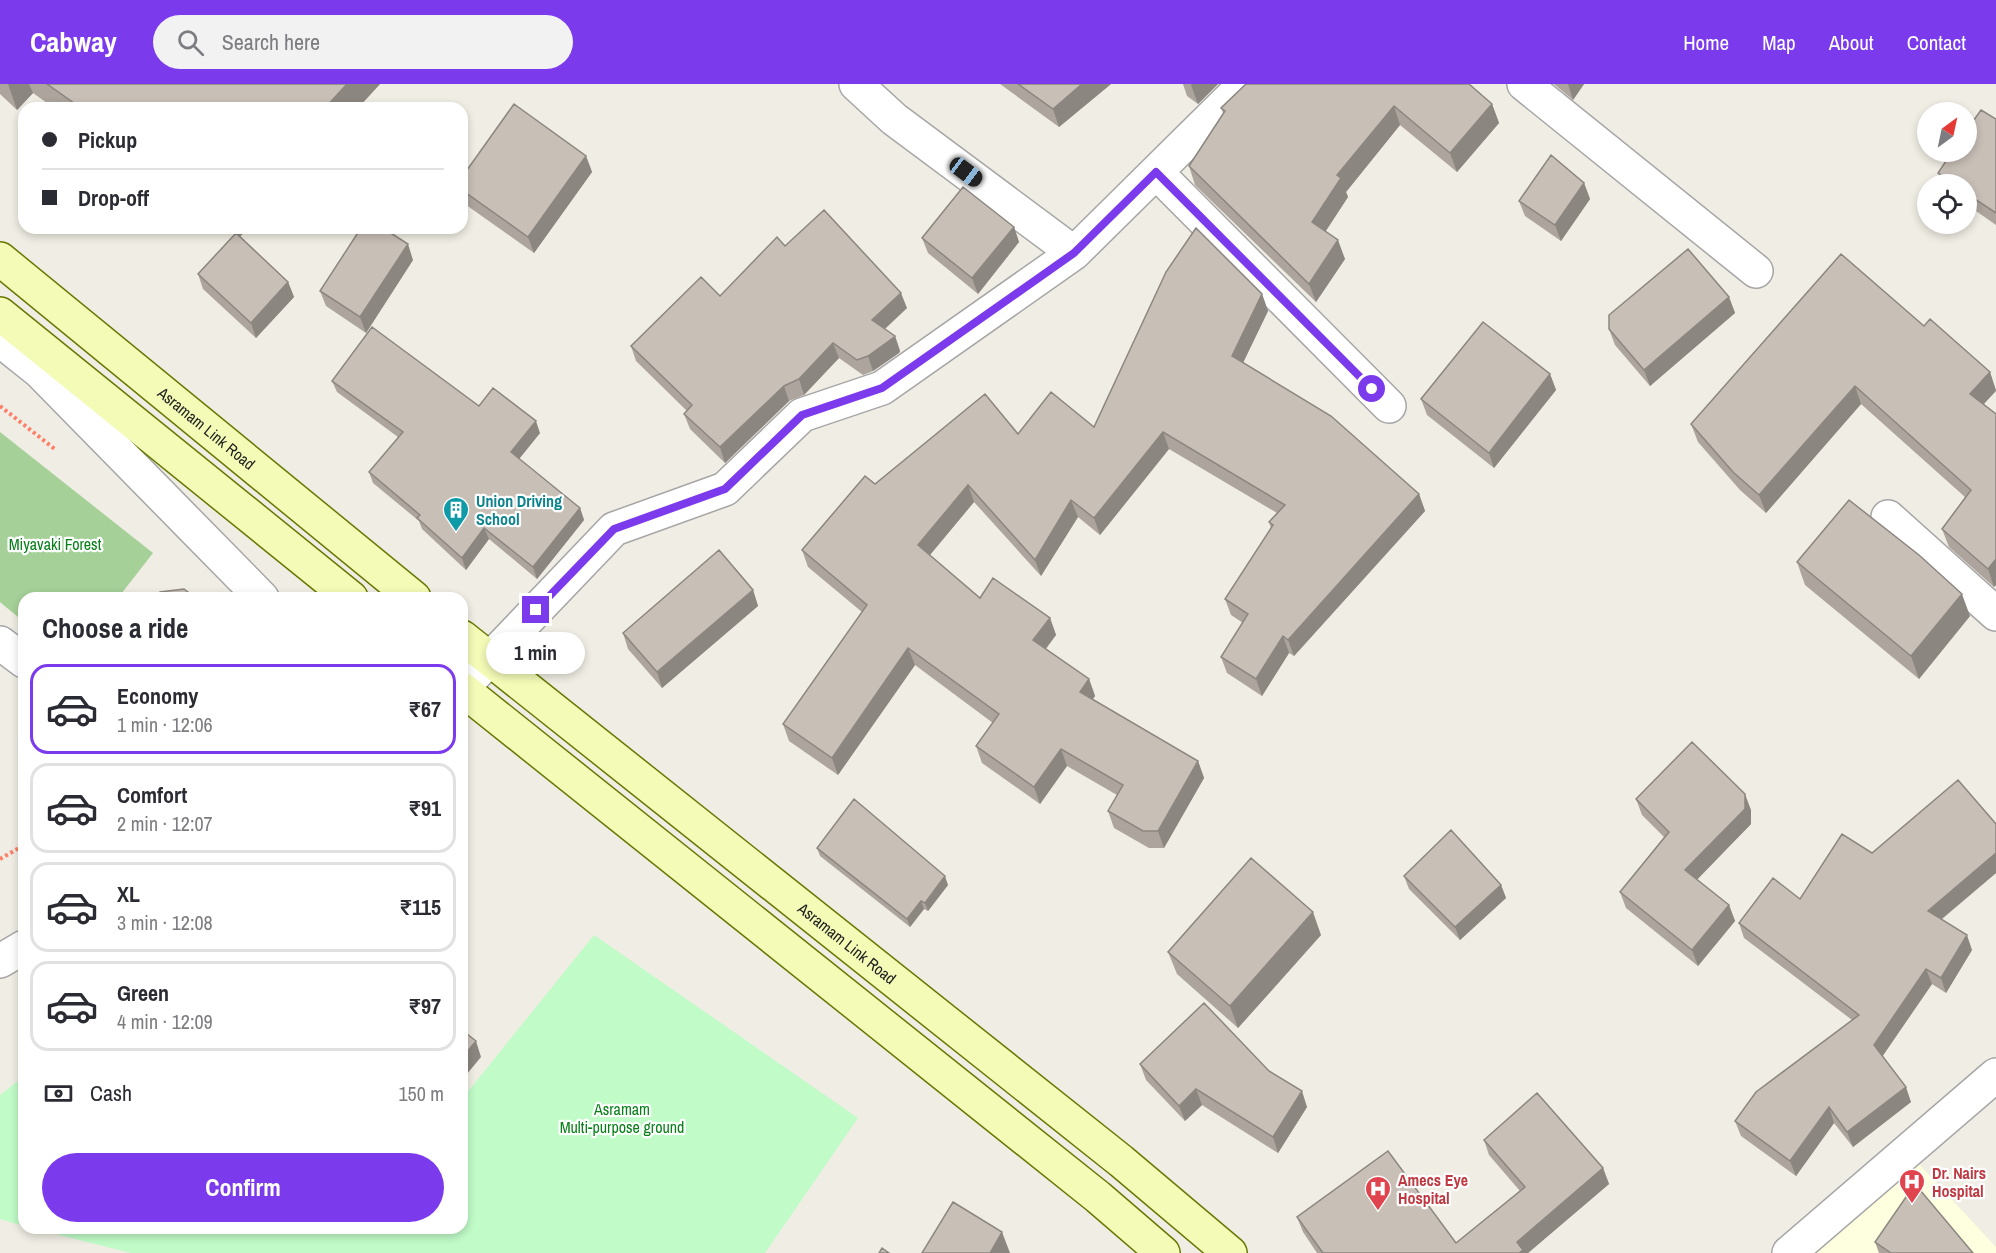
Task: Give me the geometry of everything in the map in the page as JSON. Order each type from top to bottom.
[{"type":"main road","name":"Asramam Link Road","points":[[0,259],[407,592]]},
{"type":"main road","points":[[0,314],[344,592]]},
{"type":"main road","name":"Asramam Link Road","points":[[468,642],[1121,1161],[1230,1253]]},
{"type":"main road","points":[[468,694],[1088,1190],[1163,1253]]},
{"type":"street","points":[[856,84],[894,119],[1074,253]]},
{"type":"street","points":[[468,682],[614,529],[725,489],[802,415],[882,388],[1074,253],[1245,84]]},
{"type":"street","points":[[1524,84],[1756,271]]},
{"type":"street","points":[[1156,172],[1389,406]]},
{"type":"street","points":[[0,340],[39,371],[256,592]]},
{"type":"street","points":[[1888,517],[1996,614]]},
{"type":"street","points":[[0,643],[18,656]]},
{"type":"street","points":[[0,961],[18,950]]},
{"type":"street","points":[[1789,1253],[1996,1075]]},
{"type":"path","points":[[0,859],[18,848]]},
{"type":"shaded area","name":"Dr. Nairs Hospital","points":[[1917,1162],[1996,1247],[1996,1253],[1813,1253]]},
{"type":"green space","name":"Miyavaki Forest","points":[[0,432],[153,553],[123,592],[18,592],[18,617],[0,602]]},
{"type":"green space","name":"Asramam Multi-purpose ground","points":[[594,935],[858,1118],[765,1253],[131,1253],[55,1234],[468,1234],[468,1092]]},
{"type":"green space","points":[[18,1081],[18,1224],[0,1219],[0,1095]]},
{"type":"building","points":[[47,84],[347,84],[330,102],[72,102]]},
{"type":"building","points":[[1018,84],[1082,84],[1053,109]]},
{"type":"building","points":[[1246,84],[1469,84],[1492,104],[1450,153],[1394,106],[1337,175],[1341,178],[1312,222],[1338,240],[1309,284],[1189,166],[1225,111],[1221,108]]},
{"type":"building","points":[[514,104],[586,156],[528,237],[468,194],[468,169]]},
{"type":"building","points":[[1981,110],[1996,119],[1996,213],[1977,200],[1977,174],[1938,173],[1945,162],[1977,162],[1977,116]]},
{"type":"building","points":[[1551,155],[1584,183],[1555,225],[1519,201]]},
{"type":"building","points":[[963,187],[1014,227],[972,278],[922,238]]},
{"type":"building","points":[[824,210],[901,293],[872,320],[895,336],[868,356],[857,360],[833,343],[799,379],[784,386],[720,447],[684,414],[692,405],[631,346],[701,277],[720,296],[777,237],[785,246]]},
{"type":"building","points":[[1196,228],[1262,294],[1232,356],[1331,416],[1419,494],[1288,640],[1283,636],[1256,679],[1221,657],[1248,614],[1225,599],[1273,525],[1269,522],[1285,505],[1163,432],[1094,518],[1071,500],[1035,560],[968,485],[918,545],[980,598],[993,578],[1050,618],[1033,640],[1089,679],[1080,692],[1198,761],[1158,831],[1143,831],[1108,811],[1123,785],[1061,749],[1034,787],[976,746],[999,714],[908,648],[832,758],[783,724],[867,605],[802,550],[865,476],[875,484],[985,394],[1018,434],[1051,392],[1094,427],[1166,272]]},
{"type":"building","points":[[237,234],[288,282],[251,323],[198,274]]},
{"type":"building","points":[[357,234],[392,234],[408,244],[360,317],[320,291]]},
{"type":"building","points":[[1688,249],[1729,297],[1644,370],[1609,329],[1609,315]]},
{"type":"building","points":[[1841,254],[1924,326],[1930,319],[1990,372],[1970,394],[1996,414],[1996,559],[1988,569],[1942,529],[1971,490],[1855,386],[1759,495],[1733,472],[1691,424]]},
{"type":"building","points":[[1483,322],[1550,374],[1489,453],[1421,399]]},
{"type":"building","points":[[372,327],[479,406],[493,388],[536,421],[511,452],[580,508],[533,567],[484,528],[462,558],[417,518],[420,515],[369,472],[403,432],[332,381]]},
{"type":"building","points":[[1849,500],[1919,555],[1962,594],[1911,656],[1797,562]]},
{"type":"building","points":[[719,550],[753,590],[657,672],[623,633]]},
{"type":"building","points":[[184,589],[188,592],[160,592]]},
{"type":"building","points":[[1692,742],[1745,794],[1745,809],[1685,870],[1729,905],[1692,950],[1620,892],[1669,832],[1636,799]]},
{"type":"building","points":[[1958,780],[1996,824],[1996,853],[1928,911],[1967,935],[1941,978],[1926,969],[1874,1045],[1906,1087],[1847,1132],[1829,1107],[1790,1161],[1735,1121],[1756,1092],[1859,1015],[1739,923],[1773,878],[1800,899],[1842,834],[1872,853]]},
{"type":"building","points":[[854,799],[945,876],[925,903],[921,901],[907,919],[817,848]]},
{"type":"building","points":[[1451,830],[1501,885],[1455,927],[1404,876]]},
{"type":"building","points":[[1251,858],[1313,912],[1230,1006],[1168,952]]},
{"type":"building","points":[[1204,1003],[1269,1071],[1302,1091],[1273,1137],[1196,1089],[1179,1106],[1140,1064]]},
{"type":"building","points":[[468,1035],[476,1041],[468,1051]]},
{"type":"building","points":[[1537,1093],[1603,1168],[1517,1242],[1523,1250],[1519,1253],[1323,1253],[1297,1217],[1388,1151],[1456,1243],[1525,1187],[1484,1140]]},
{"type":"building","points":[[1915,1184],[1973,1253],[1891,1253],[1875,1242]]},
{"type":"building","points":[[953,1202],[1002,1232],[990,1253],[922,1253]]},
{"type":"building","points":[[882,1248],[889,1253],[879,1253]]},
{"type":"place","name":"Union Driving School","points":[[456,533]]},
{"type":"place","name":"Dr. Nairs Hospital","points":[[1912,1205]]},
{"type":"place","name":"Amecs Eye Hospital","points":[[1378,1212]]},
{"type":"route","points":[[536,610],[614,529],[725,489],[802,415],[882,388],[1074,253],[1156,172],[1372,389]]}]
